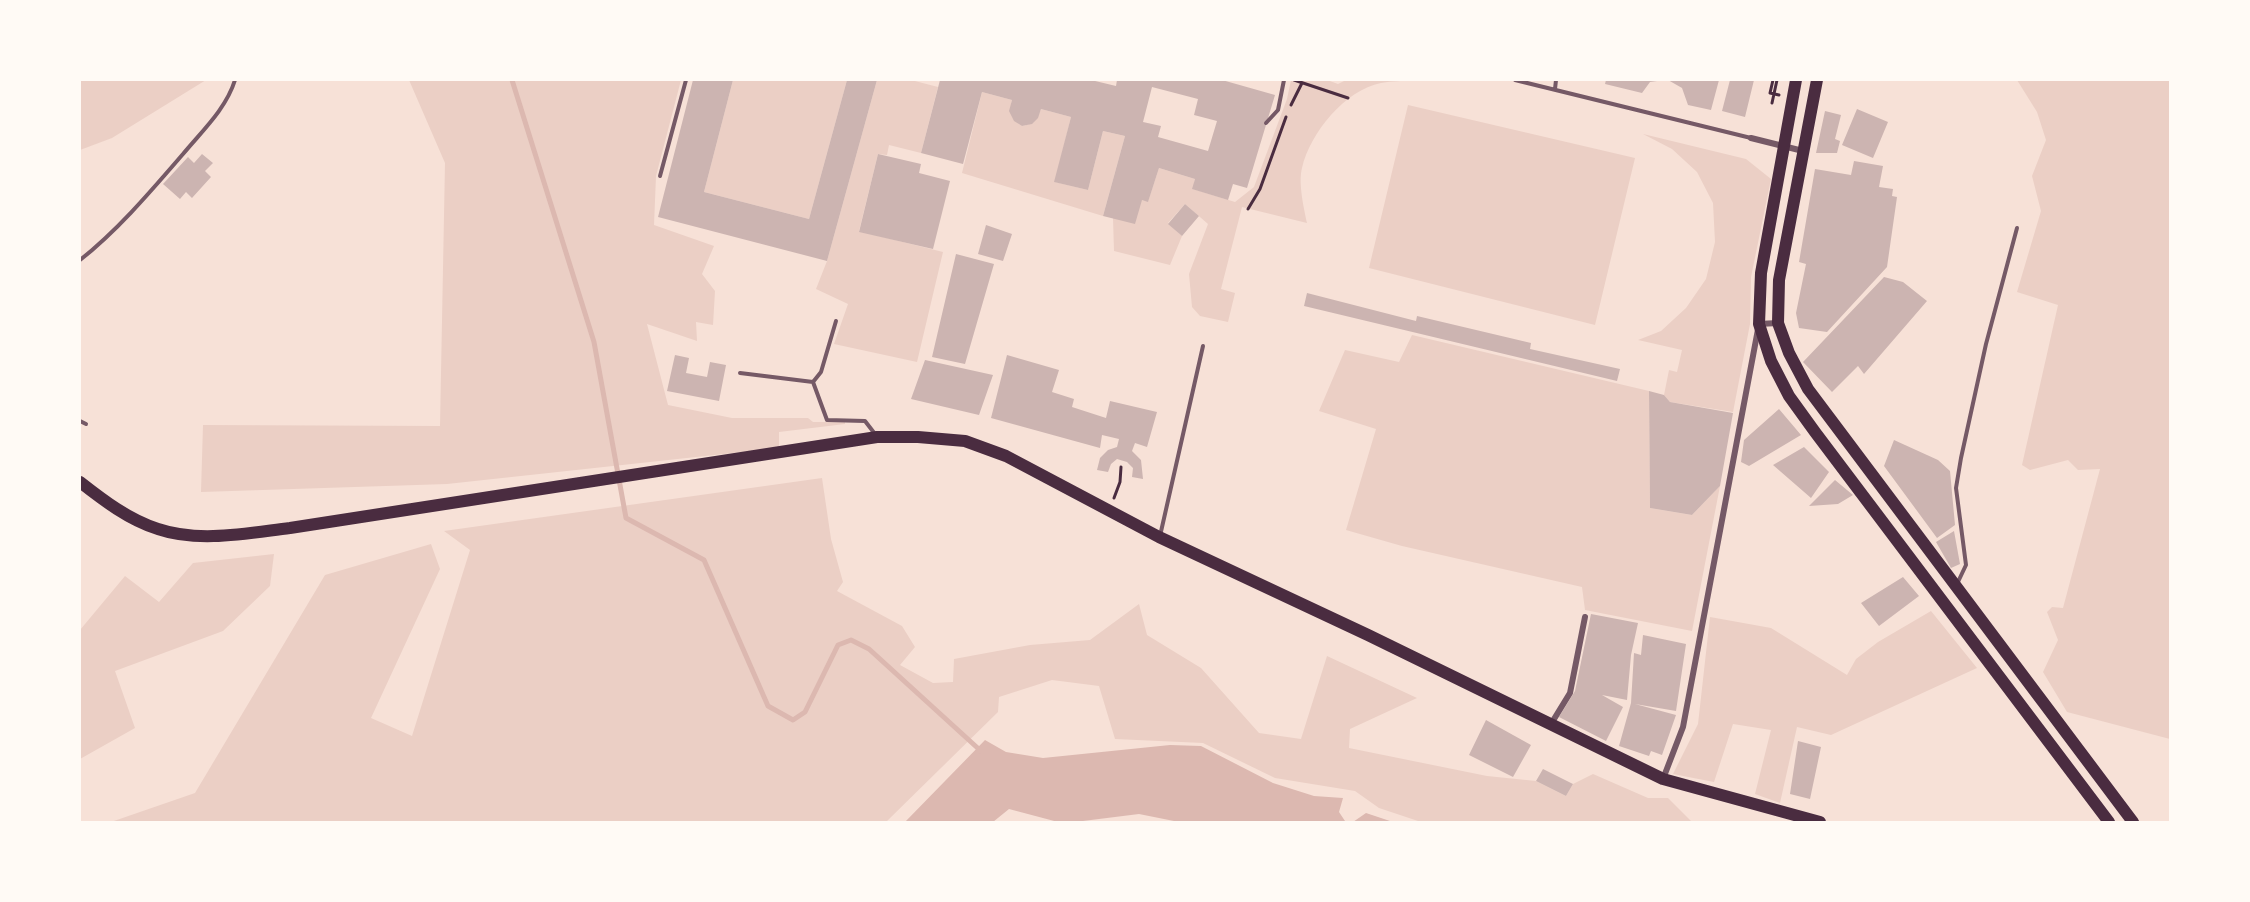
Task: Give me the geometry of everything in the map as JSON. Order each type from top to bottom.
[{"type":"main road","points":[[1796,80],[1761,273],[1759,324],[1771,361],[1789,396],[2109,822]]},
{"type":"main road","points":[[1817,80],[1779,280],[1778,323],[1789,353],[1808,389],[2133,822]]},
{"type":"main road","points":[[80,482],[134,519],[159,530],[192,536],[290,528],[877,437],[918,436],[965,441],[1006,456],[1159,537],[1663,779],[1820,822]]},
{"type":"street","points":[[1751,138],[1803,151]]},
{"type":"street","points":[[1663,779],[1683,727],[1759,324],[1778,323]]},
{"type":"street","points":[[1551,724],[1570,693],[1585,617]]},
{"type":"lane","points":[[80,260],[153,189],[216,116],[227,100],[235,80]]},
{"type":"lane","points":[[660,176],[686,80]]},
{"type":"lane","points":[[1266,123],[1278,110],[1284,80]]},
{"type":"lane","points":[[1515,80],[1751,138]]},
{"type":"lane","points":[[1555,89],[1556,80]]},
{"type":"lane","points":[[1956,587],[1966,565],[1956,488],[1961,458],[1986,344],[2017,228]]},
{"type":"lane","points":[[813,381],[821,372],[836,321]]},
{"type":"lane","points":[[1159,537],[1203,346]]},
{"type":"lane","points":[[740,373],[813,381]]},
{"type":"lane","points":[[813,381],[827,420],[865,421],[877,437]]},
{"type":"lane","points":[[80,421],[86,424]]},
{"type":"path","points":[[1294,80],[1348,98]]},
{"type":"path","points":[[1770,93],[1775,80]]},
{"type":"path","points":[[1772,103],[1775,80]]},
{"type":"path","points":[[1248,209],[1260,189],[1292,102],[1302,83]]},
{"type":"path","points":[[1108,510],[1120,482],[1121,467]]},
{"type":"shaded area","points":[[80,80],[206,80],[112,138],[80,150]]},
{"type":"shaded area","points":[[409,80],[681,80],[656,176],[654,225],[714,246],[702,274],[715,291],[713,325],[696,322],[697,341],[647,324],[668,405],[732,418],[808,418],[813,422],[845,422],[845,424],[779,432],[779,448],[447,484],[201,492],[203,425],[440,426],[445,163]]},
{"type":"shaded area","points":[[733,80],[847,80],[809,219],[704,192]]},
{"type":"shaded area","points":[[877,80],[911,80],[938,87],[921,153],[889,145],[887,155],[878,154],[859,231],[943,252],[917,362],[834,344],[848,304],[816,289],[827,261]]},
{"type":"shaded area","points":[[1291,80],[1327,80],[1338,84],[1346,80],[1414,80],[1385,82],[1368,87],[1342,104],[1321,128],[1306,155],[1301,174],[1307,223],[1242,207],[1221,289],[1235,293],[1228,322],[1200,316],[1192,307],[1189,274],[1208,224],[1185,204],[1168,223],[1182,236],[1170,265],[1114,251],[1113,218],[1142,200],[1148,201],[1159,168],[1195,179],[1193,189],[1235,202],[1254,187],[1287,99]]},
{"type":"shaded area","points":[[2017,80],[2170,80],[2170,739],[2067,712],[2043,672],[2058,640],[2047,612],[2052,607],[2063,608],[2100,469],[2078,470],[2068,460],[2030,470],[2022,465],[2058,305],[2017,292],[2041,211],[2032,176],[2046,140],[2037,112]]},
{"type":"shaded area","points":[[982,92],[1012,100],[1012,115],[1015,121],[1022,126],[1034,121],[1041,109],[1071,117],[1055,182],[1088,190],[1103,131],[1125,136],[1103,216],[962,173]]},
{"type":"shaded area","points":[[1408,105],[1635,158],[1595,325],[1369,268]]},
{"type":"shaded area","points":[[1643,134],[1746,159],[1771,179],[1751,277],[1750,324],[1733,412],[1670,402],[1664,395],[1669,370],[1677,372],[1682,350],[1638,340],[1661,331],[1686,308],[1706,279],[1715,242],[1713,203],[1697,172],[1672,149]]},
{"type":"shaded area","points":[[1412,335],[1649,391],[1650,508],[1692,515],[1720,486],[1692,631],[1585,610],[1582,587],[1402,546],[1346,530],[1376,429],[1319,411],[1345,350],[1399,362]]},
{"type":"shaded area","points":[[822,478],[831,539],[843,582],[837,591],[902,626],[915,647],[900,665],[933,683],[953,682],[954,659],[1030,645],[1090,640],[1139,604],[1147,635],[1201,668],[1259,733],[1301,739],[1327,656],[1417,698],[1350,729],[1349,748],[1487,776],[1536,781],[1566,796],[1573,784],[1593,774],[1648,798],[1668,798],[1692,822],[1421,822],[1379,808],[1355,791],[1275,778],[1203,743],[1115,739],[1099,686],[1052,680],[999,697],[998,712],[886,822],[111,822],[195,793],[325,575],[431,544],[440,569],[371,718],[412,736],[470,550],[444,531]]},
{"type":"shaded area","points":[[274,554],[270,586],[223,631],[115,671],[135,728],[80,759],[80,630],[125,576],[159,602],[193,563]]},
{"type":"shaded area","points":[[1931,611],[1977,668],[1831,735],[1797,727],[1780,803],[1755,794],[1771,730],[1733,724],[1714,782],[1673,774],[1698,724],[1710,617],[1771,628],[1847,675],[1856,659],[1878,642]]},
{"type":"shaded area","points":[[985,740],[1006,752],[1043,758],[1170,745],[1201,746],[1273,783],[1314,796],[1343,798],[1339,812],[1348,822],[1179,822],[1139,814],[1058,822],[1009,809],[993,822],[905,822]]},
{"type":"shaded area","points":[[1366,813],[1393,822],[1353,822]]},
{"type":"building","points":[[693,80],[733,80],[704,192],[809,219],[847,80],[877,80],[827,261],[658,217]]},
{"type":"building","points":[[940,80],[1091,80],[1116,86],[1117,80],[1222,80],[1275,95],[1247,188],[1233,184],[1228,200],[1192,189],[1195,179],[1159,168],[1148,202],[1142,200],[1135,224],[1103,216],[1125,136],[1103,131],[1088,190],[1054,182],[1071,117],[1041,109],[1038,118],[1032,124],[1022,126],[1014,121],[1009,111],[1012,100],[982,92],[963,164],[921,153]],"holes":[[[1152,87],[1198,99],[1194,115],[1217,121],[1208,151],[1158,137],[1161,126],[1143,122]]]},
{"type":"building","points":[[1606,80],[1657,81],[1650,82],[1642,93],[1605,84]]},
{"type":"building","points":[[1668,80],[1719,80],[1711,110],[1688,105],[1682,88]]},
{"type":"building","points":[[1730,80],[1754,80],[1745,117],[1722,111]]},
{"type":"building","points":[[1857,109],[1888,122],[1873,158],[1842,145]]},
{"type":"building","points":[[1825,111],[1841,115],[1835,139],[1840,141],[1837,153],[1816,153]]},
{"type":"building","points":[[202,154],[213,163],[205,171],[211,177],[192,198],[186,192],[180,199],[163,184],[188,157],[194,163]]},
{"type":"building","points":[[878,154],[921,164],[919,173],[950,181],[933,249],[859,232]]},
{"type":"building","points":[[1854,161],[1883,166],[1879,187],[1893,189],[1892,196],[1897,197],[1887,267],[1827,332],[1799,328],[1796,313],[1806,264],[1799,262],[1815,169],[1851,175]]},
{"type":"building","points":[[1185,204],[1199,216],[1182,236],[1168,224]]},
{"type":"building","points":[[986,225],[1012,234],[1003,261],[978,254]]},
{"type":"building","points":[[956,254],[994,264],[965,364],[932,357]]},
{"type":"building","points":[[1884,277],[1903,282],[1927,301],[1864,374],[1858,366],[1832,392],[1803,362]]},
{"type":"building","points":[[1307,293],[1416,321],[1417,316],[1531,343],[1530,349],[1620,369],[1617,381],[1304,306]]},
{"type":"building","points":[[675,355],[689,358],[686,373],[707,377],[710,362],[726,365],[719,401],[667,391]]},
{"type":"building","points":[[1007,355],[1059,370],[1052,392],[1074,399],[1072,407],[1106,418],[1110,401],[1157,412],[1147,447],[1135,443],[1132,451],[1141,460],[1143,479],[1132,477],[1133,468],[1127,462],[1117,459],[1111,464],[1108,472],[1097,470],[1100,458],[1108,450],[1117,447],[1119,439],[1102,435],[1100,448],[991,418]]},
{"type":"building","points":[[925,360],[993,375],[979,415],[911,399]]},
{"type":"building","points":[[1649,391],[1664,395],[1670,402],[1733,413],[1720,486],[1692,515],[1650,508]]},
{"type":"building","points":[[1779,409],[1801,435],[1749,466],[1741,462],[1744,440]]},
{"type":"building","points":[[1894,440],[1938,460],[1950,471],[1955,525],[1937,538],[1884,466]]},
{"type":"building","points":[[1804,447],[1829,472],[1811,498],[1773,465]]},
{"type":"building","points":[[1835,480],[1853,495],[1838,504],[1809,506]]},
{"type":"building","points":[[1954,531],[1960,564],[1951,568],[1936,542]]},
{"type":"building","points":[[1903,577],[1919,596],[1879,626],[1861,603]]},
{"type":"building","points":[[1591,614],[1638,623],[1631,655],[1627,700],[1602,695],[1623,707],[1606,741],[1559,717],[1575,691]]},
{"type":"building","points":[[1643,635],[1686,644],[1676,711],[1635,704],[1676,715],[1662,755],[1651,751],[1649,756],[1619,746],[1631,703],[1634,653],[1641,655]]},
{"type":"building","points":[[1486,720],[1531,745],[1513,777],[1469,755]]},
{"type":"building","points":[[1798,741],[1821,747],[1810,799],[1790,794]]},
{"type":"building","points":[[1543,769],[1573,784],[1566,796],[1536,781]]},
{"type":"waterway","points":[[512,80],[594,342],[626,518],[704,560],[768,706],[793,720],[805,712],[838,645],[851,640],[869,649],[982,752]]}]
